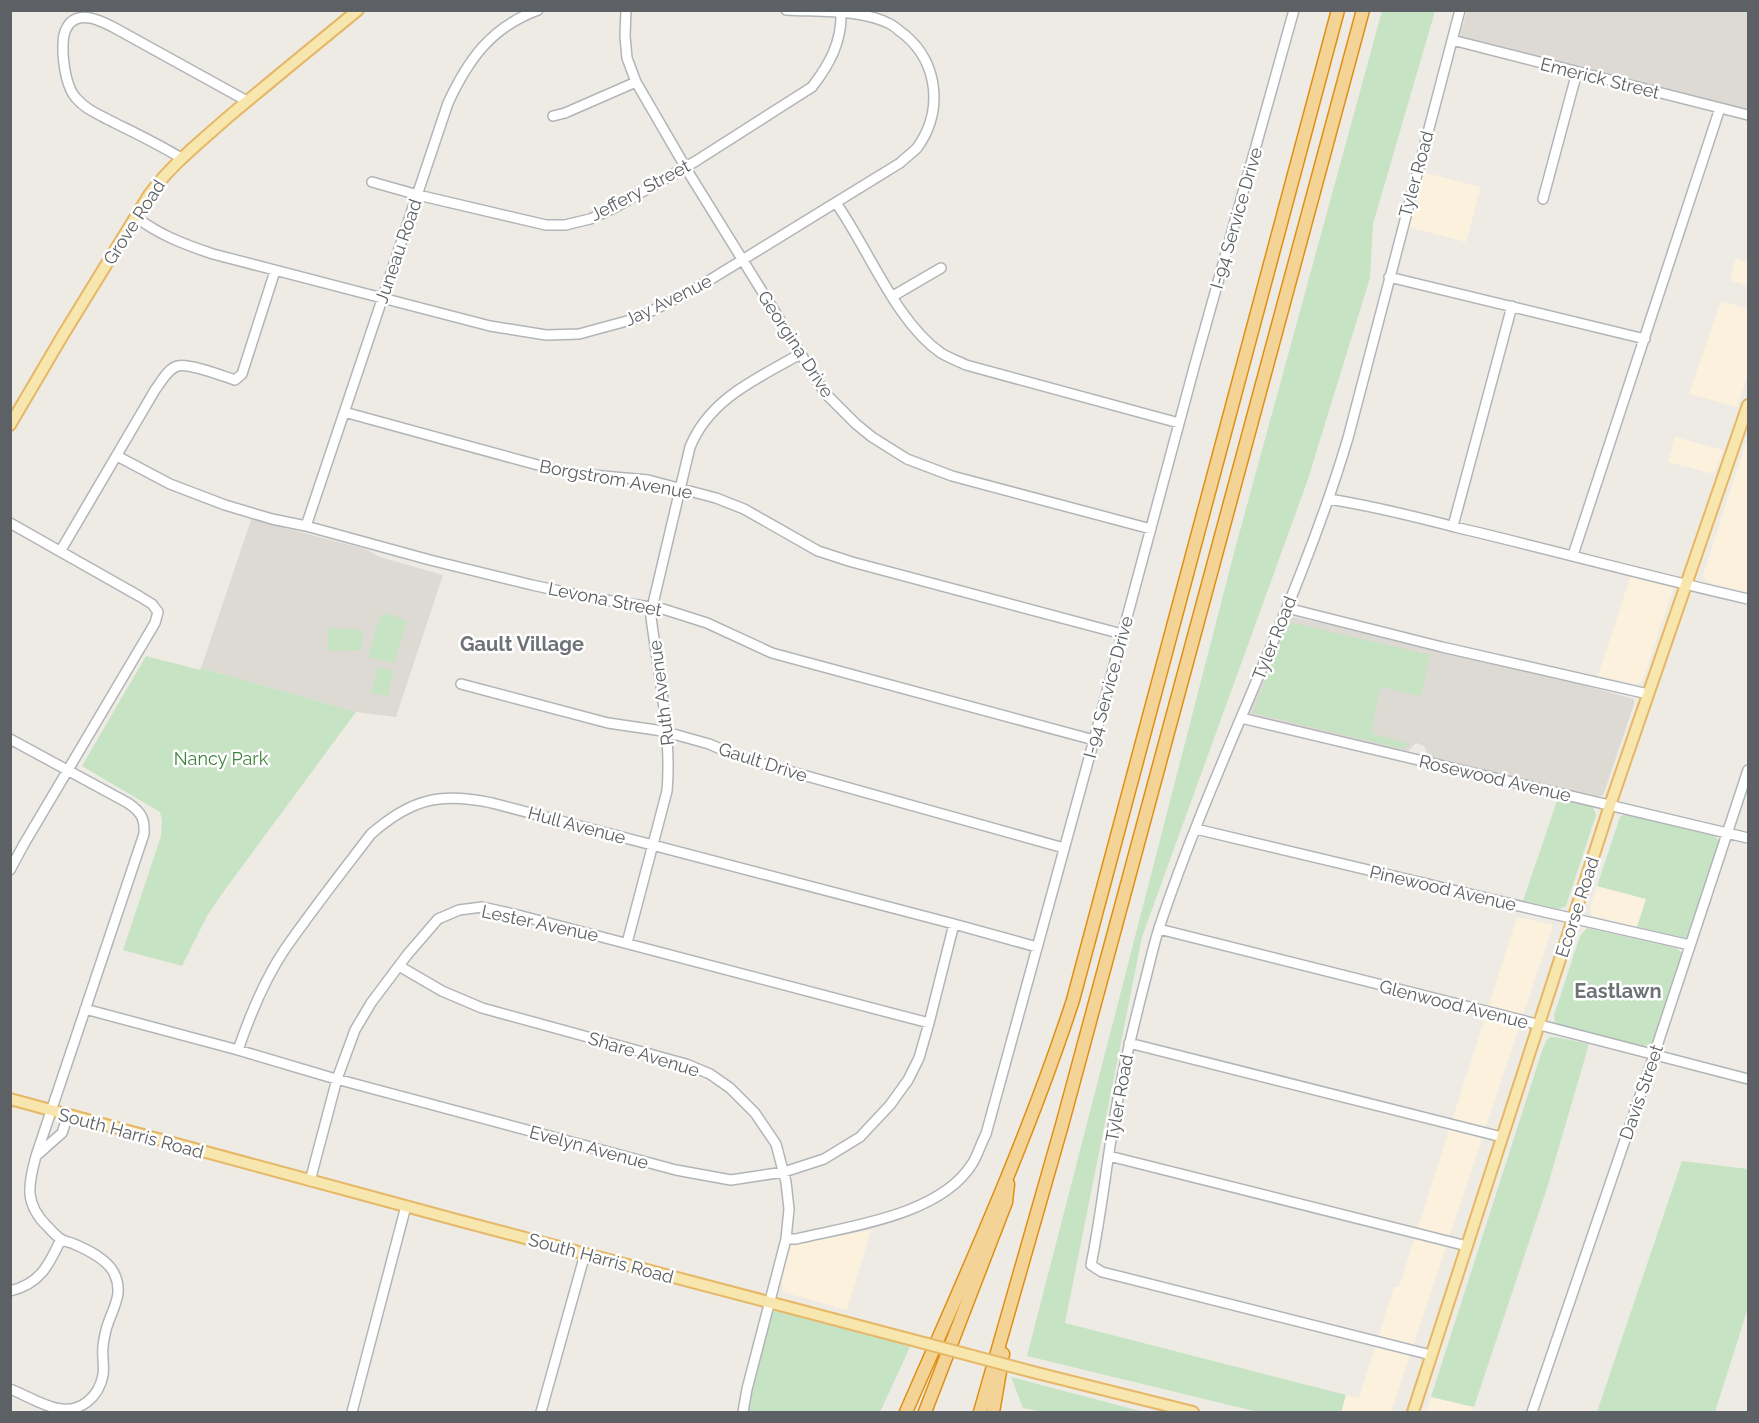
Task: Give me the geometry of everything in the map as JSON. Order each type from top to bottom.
[{"type":"highway","points":[[906,1413],[1008,1174],[1058,1047],[1086,959],[1338,10]]},
{"type":"highway","points":[[980,1413],[1062,1125],[1362,10]]},
{"type":"highway","points":[[925,1413],[1006,1202],[1008,1174]]},
{"type":"highway","points":[[993,1413],[1004,1359],[1003,1332]]},
{"type":"main road","name":"Grove Road","points":[[10,425],[149,195],[163,177],[181,158],[247,101],[358,10]]},
{"type":"main road","name":"Ecorse Road","points":[[1413,1413],[1610,805],[1749,405]]},
{"type":"main road","name":"South Harris Road","points":[[10,1099],[769,1303],[1193,1413]]},
{"type":"street","name":"Juneau Road","points":[[306,526],[448,103],[461,75],[476,53],[499,31],[538,10]]},
{"type":"street","name":"Georgina Drive","points":[[626,10],[627,58],[636,82],[825,393],[856,424],[907,459],[952,476],[1151,528]]},
{"type":"street","points":[[786,10],[841,13]]},
{"type":"street","name":"I-94 Service Drive","points":[[786,1239],[796,1239],[906,1212],[942,1194],[972,1164],[986,1134],[1294,10]]},
{"type":"street","name":"Tyler Road","points":[[1431,1355],[1102,1272],[1091,1265],[1110,1156],[1116,1106],[1129,1043],[1159,930],[1196,829],[1329,499],[1348,438],[1460,10]]},
{"type":"street","name":"Jeffery Street","points":[[372,182],[417,195],[546,225],[565,225],[590,219],[614,208],[685,166],[812,87],[825,70],[837,45],[841,13]]},
{"type":"street","name":"Jay Avenue","points":[[136,217],[184,245],[489,326],[546,335],[579,334],[638,318],[743,261],[900,163],[916,148],[928,126],[934,104],[928,63],[915,44],[892,24],[866,15],[841,13]]},
{"type":"street","points":[[181,158],[94,112],[76,98],[69,87],[63,58],[63,39],[72,21],[82,17],[96,19],[247,101]]},
{"type":"street","name":"Emerick Street","points":[[1452,40],[1749,115]]},
{"type":"street","points":[[1543,199],[1577,72]]},
{"type":"street","points":[[553,116],[636,82]]},
{"type":"street","points":[[1573,555],[1720,108]]},
{"type":"street","points":[[836,203],[918,333],[942,354],[966,365],[1179,423]]},
{"type":"street","points":[[893,296],[941,268]]},
{"type":"street","points":[[61,550],[155,390],[167,374],[177,366],[187,365],[234,380],[242,374],[275,271]]},
{"type":"street","points":[[1389,277],[1645,339]]},
{"type":"street","points":[[1453,526],[1512,306]]},
{"type":"street","name":"Ruth Avenue","points":[[627,943],[667,791],[669,768],[666,733],[651,617],[690,447],[697,430],[709,414],[726,398],[800,354]]},
{"type":"street","name":"Borgstrom Avenue","points":[[344,412],[556,470],[648,480],[716,498],[744,509],[818,551],[1122,634]]},
{"type":"street","name":"Levona Street","points":[[117,456],[170,484],[272,519],[532,585],[663,609],[706,623],[772,653],[1094,740]]},
{"type":"street","points":[[1329,499],[1369,505],[1686,585],[1749,598]]},
{"type":"street","points":[[10,523],[139,596],[152,604],[159,612],[155,623],[10,870]]},
{"type":"street","points":[[1287,608],[1442,647],[1648,694]]},
{"type":"street","name":"Gault Drive","points":[[461,684],[608,723],[666,733],[709,744],[742,758],[1064,848]]},
{"type":"street","name":"Rosewood Avenue","points":[[1241,718],[1749,838]]},
{"type":"street","points":[[10,738],[128,803],[137,810],[144,822],[144,834],[29,1182],[30,1201],[41,1220],[61,1239],[92,1253],[108,1265],[117,1281],[119,1293],[106,1331],[102,1355],[103,1378],[100,1388],[92,1398],[84,1404],[62,1410],[10,1389]]},
{"type":"street","name":"Davis Street","points":[[1532,1413],[1749,770]]},
{"type":"street","name":"Hull Avenue","points":[[238,1050],[261,992],[284,950],[371,834],[389,818],[409,807],[434,799],[466,798],[954,924],[1037,948]]},
{"type":"street","name":"Pinewood Avenue","points":[[1196,829],[1690,945]]},
{"type":"street","name":"Lester Avenue","points":[[310,1181],[337,1079],[355,1030],[371,1003],[423,935],[438,919],[459,910],[483,907],[929,1023]]},
{"type":"street","name":"Evelyn Avenue","points":[[86,1009],[337,1079],[696,1174],[731,1180],[784,1172],[824,1159],[860,1137],[890,1105],[908,1080],[919,1058],[954,924]]},
{"type":"street","name":"Glenwood Avenue","points":[[1159,930],[1749,1079]]},
{"type":"street","name":"Share Avenue","points":[[399,966],[442,991],[482,1008],[686,1064],[710,1074],[730,1088],[755,1113],[776,1144],[784,1172],[789,1209],[786,1239],[747,1389],[743,1413]]},
{"type":"street","points":[[1129,1043],[1502,1137]]},
{"type":"street","points":[[36,1156],[62,1133],[68,1115]]},
{"type":"street","points":[[1110,1156],[1467,1246]]},
{"type":"street","points":[[352,1413],[406,1206]]},
{"type":"street","points":[[10,1291],[26,1286],[42,1273],[48,1266],[61,1239]]},
{"type":"street","points":[[541,1413],[585,1254]]},
{"type":"shaded area","points":[[1467,11],[1748,11],[1748,110],[1460,36]]},
{"type":"shaded area","points":[[1422,172],[1481,187],[1466,242],[1408,227]]},
{"type":"shaded area","points":[[1736,258],[1748,262],[1748,286],[1730,280]]},
{"type":"shaded area","points":[[1721,301],[1748,309],[1748,374],[1737,407],[1689,394]]},
{"type":"shaded area","points":[[1748,436],[1748,592],[1707,582],[1703,575]]},
{"type":"shaded area","points":[[1675,437],[1723,450],[1714,474],[1668,462]]},
{"type":"shaded area","points":[[252,517],[365,549],[380,557],[443,575],[396,717],[356,712],[201,668]]},
{"type":"shaded area","points":[[1632,572],[1669,583],[1673,589],[1644,676],[1641,682],[1636,684],[1598,676]]},
{"type":"shaded area","points":[[1293,617],[1543,674],[1634,699],[1604,793],[1596,797],[1435,759],[1428,755],[1424,746],[1416,743],[1408,751],[1402,751],[1253,717],[1250,714],[1251,707],[1286,620]]},
{"type":"shaded area","points":[[1597,886],[1646,899],[1637,927],[1591,915],[1590,907]]},
{"type":"shaded area","points":[[1517,917],[1553,925],[1391,1412],[1341,1412],[1346,1395],[1359,1398],[1394,1287],[1399,1287]]},
{"type":"shaded area","points":[[871,1230],[847,1310],[783,1292],[783,1285],[780,1284],[791,1245]]},
{"type":"shaded area","points":[[1431,1397],[1474,1407],[1472,1412],[1426,1412]]},
{"type":"green space","points":[[1382,11],[1435,11],[1373,224],[1370,278],[1307,482],[1142,937],[1065,1323],[1346,1395],[1341,1412],[1258,1412],[1027,1356],[1235,549]]},
{"type":"green space","points":[[384,613],[407,621],[394,663],[368,657],[381,615]]},
{"type":"green space","points":[[1288,622],[1430,655],[1421,696],[1380,687],[1371,733],[1409,744],[1403,749],[1253,713]]},
{"type":"green space","points":[[328,628],[363,630],[361,650],[328,651]]},
{"type":"green space","name":"Nancy Park","points":[[146,656],[200,670],[201,668],[356,712],[224,891],[207,916],[182,966],[123,950],[161,836],[160,812],[82,766]]},
{"type":"green space","points":[[378,667],[394,671],[388,696],[371,693]]},
{"type":"green space","points":[[1558,798],[1593,807],[1596,815],[1566,906],[1559,909],[1523,901]]},
{"type":"green space","points":[[1625,814],[1715,836],[1720,842],[1686,938],[1637,927],[1646,899],[1597,886],[1620,817]]},
{"type":"green space","points":[[1587,928],[1676,948],[1682,953],[1656,1036],[1651,1044],[1643,1046],[1562,1027],[1555,1022],[1554,1015],[1580,936]]},
{"type":"green space","points":[[1550,1037],[1589,1044],[1547,1188],[1474,1407],[1431,1397],[1542,1051]]},
{"type":"green space","points":[[1682,1161],[1748,1169],[1748,1308],[1715,1412],[1597,1412]]},
{"type":"green space","points":[[779,1310],[853,1329],[910,1347],[880,1412],[747,1412],[770,1318],[774,1311]]},
{"type":"green space","points":[[1011,1377],[1144,1412],[1042,1412],[1023,1408]]},
{"type":"district","name":"Gault Village","points":[[522,644]]},
{"type":"district","name":"Eastlawn","points":[[1618,991]]}]
